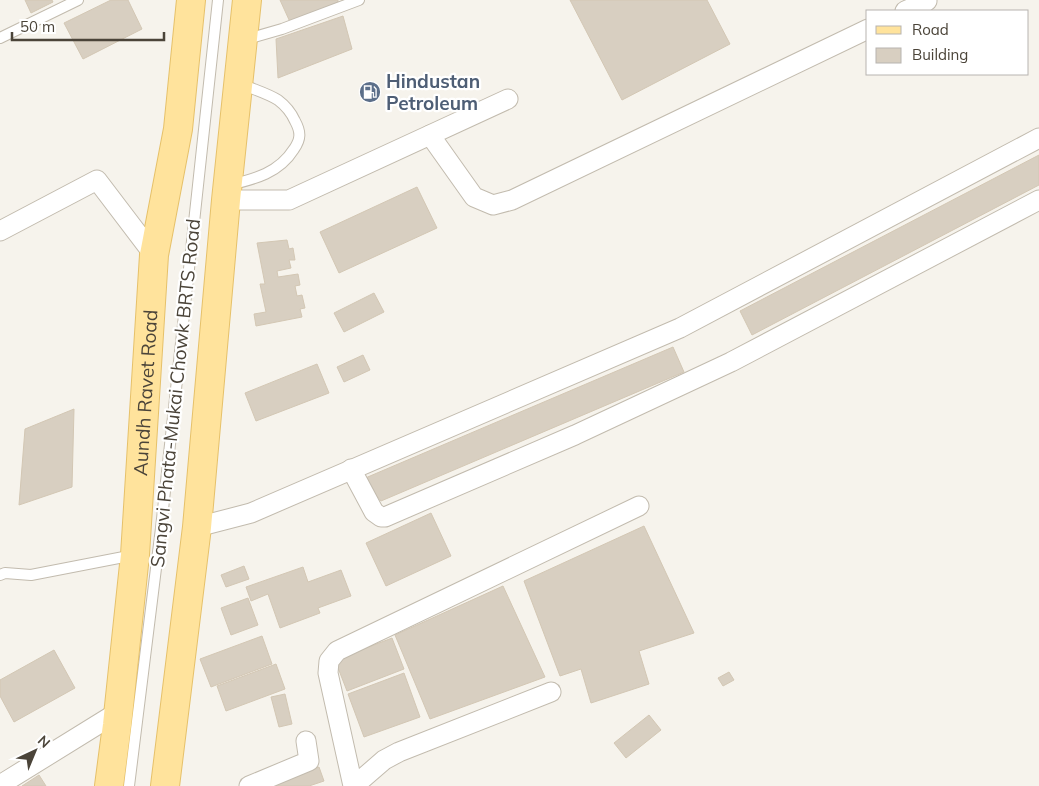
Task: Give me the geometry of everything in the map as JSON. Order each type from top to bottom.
[{"type":"main road","name":"Aundh Ravet Road","points":[[109,786],[135,555],[154,255],[178,129],[191,0]]},
{"type":"main road","points":[[165,786],[197,527],[227,193],[247,0]]},
{"type":"street","points":[[907,10],[927,1]]},
{"type":"street","points":[[430,135],[474,197],[492,205],[512,200],[866,30]]},
{"type":"street","points":[[227,193],[289,200],[508,99]]},
{"type":"street","points":[[197,527],[251,513],[680,328],[1039,138]]},
{"type":"street","points":[[0,231],[97,180],[154,255]]},
{"type":"street","points":[[350,469],[374,512],[381,517],[385,517],[575,435],[731,362],[1039,200]]},
{"type":"street","points":[[551,692],[399,752],[384,760],[354,786],[328,673],[329,661],[337,651],[639,506]]},
{"type":"street","points":[[4,777],[118,712]]},
{"type":"street","points":[[248,786],[309,761],[306,741]]},
{"type":"lane","points":[[0,38],[78,0]]},
{"type":"lane","name":"Sangvi Phata-Mukai Chowk BRTS Road","points":[[129,786],[161,528],[218,0]]},
{"type":"lane","points":[[243,40],[282,29],[359,0]]},
{"type":"lane","points":[[227,193],[248,181],[275,171],[289,158],[300,140],[299,128],[290,110],[278,100],[238,83]]},
{"type":"lane","points":[[0,575],[5,573],[31,575],[135,555]]},
{"type":"building","points":[[25,0],[52,0],[53,2],[31,13]]},
{"type":"building","points":[[111,0],[128,0],[142,29],[83,59],[64,23]]},
{"type":"building","points":[[280,0],[338,0],[338,2],[290,22]]},
{"type":"building","points":[[570,0],[707,0],[730,44],[622,100]]},
{"type":"building","points":[[343,16],[352,49],[278,78],[276,39]]},
{"type":"building","points":[[1039,155],[1039,185],[752,335],[740,311]]},
{"type":"building","points":[[417,187],[437,228],[339,273],[320,232]]},
{"type":"building","points":[[287,240],[289,249],[293,248],[295,260],[289,260],[291,268],[277,271],[278,277],[298,274],[300,285],[295,286],[297,296],[302,295],[305,308],[300,309],[302,317],[256,326],[254,314],[266,312],[260,284],[265,284],[257,243]]},
{"type":"building","points":[[374,293],[384,312],[344,332],[334,313]]},
{"type":"building","points":[[673,347],[684,372],[381,501],[363,479]]},
{"type":"building","points":[[363,355],[370,370],[344,382],[337,367]]},
{"type":"building","points":[[317,364],[329,393],[256,421],[245,393]]},
{"type":"building","points":[[74,409],[72,487],[19,505],[25,429]]},
{"type":"building","points":[[431,513],[451,556],[386,586],[366,543]]},
{"type":"building","points":[[644,526],[694,633],[639,651],[649,684],[591,703],[581,669],[560,676],[524,581]]},
{"type":"building","points":[[244,566],[249,579],[226,587],[221,575]]},
{"type":"building","points":[[303,567],[308,582],[341,570],[351,596],[318,608],[320,613],[280,628],[268,594],[251,601],[246,587]]},
{"type":"building","points":[[503,586],[545,677],[430,719],[395,635]]},
{"type":"building","points":[[248,598],[258,625],[231,635],[221,608]]},
{"type":"building","points":[[262,636],[272,664],[211,687],[200,659]]},
{"type":"building","points":[[392,638],[404,669],[347,691],[335,660]]},
{"type":"building","points":[[54,650],[75,688],[14,722],[0,696],[0,680]]},
{"type":"building","points":[[276,664],[285,689],[226,711],[217,686]]},
{"type":"building","points":[[729,672],[734,680],[723,686],[718,678]]},
{"type":"building","points":[[404,673],[420,717],[364,737],[348,694]]},
{"type":"building","points":[[285,694],[292,724],[279,727],[271,697]]},
{"type":"building","points":[[649,715],[661,730],[626,758],[614,743]]},
{"type":"building","points":[[319,767],[324,781],[309,786],[271,786],[270,784]]},
{"type":"building","points":[[39,775],[46,786],[22,786]]},
{"type":"place","name":"Hindustan Petroleum","points":[[370,92]]}]
